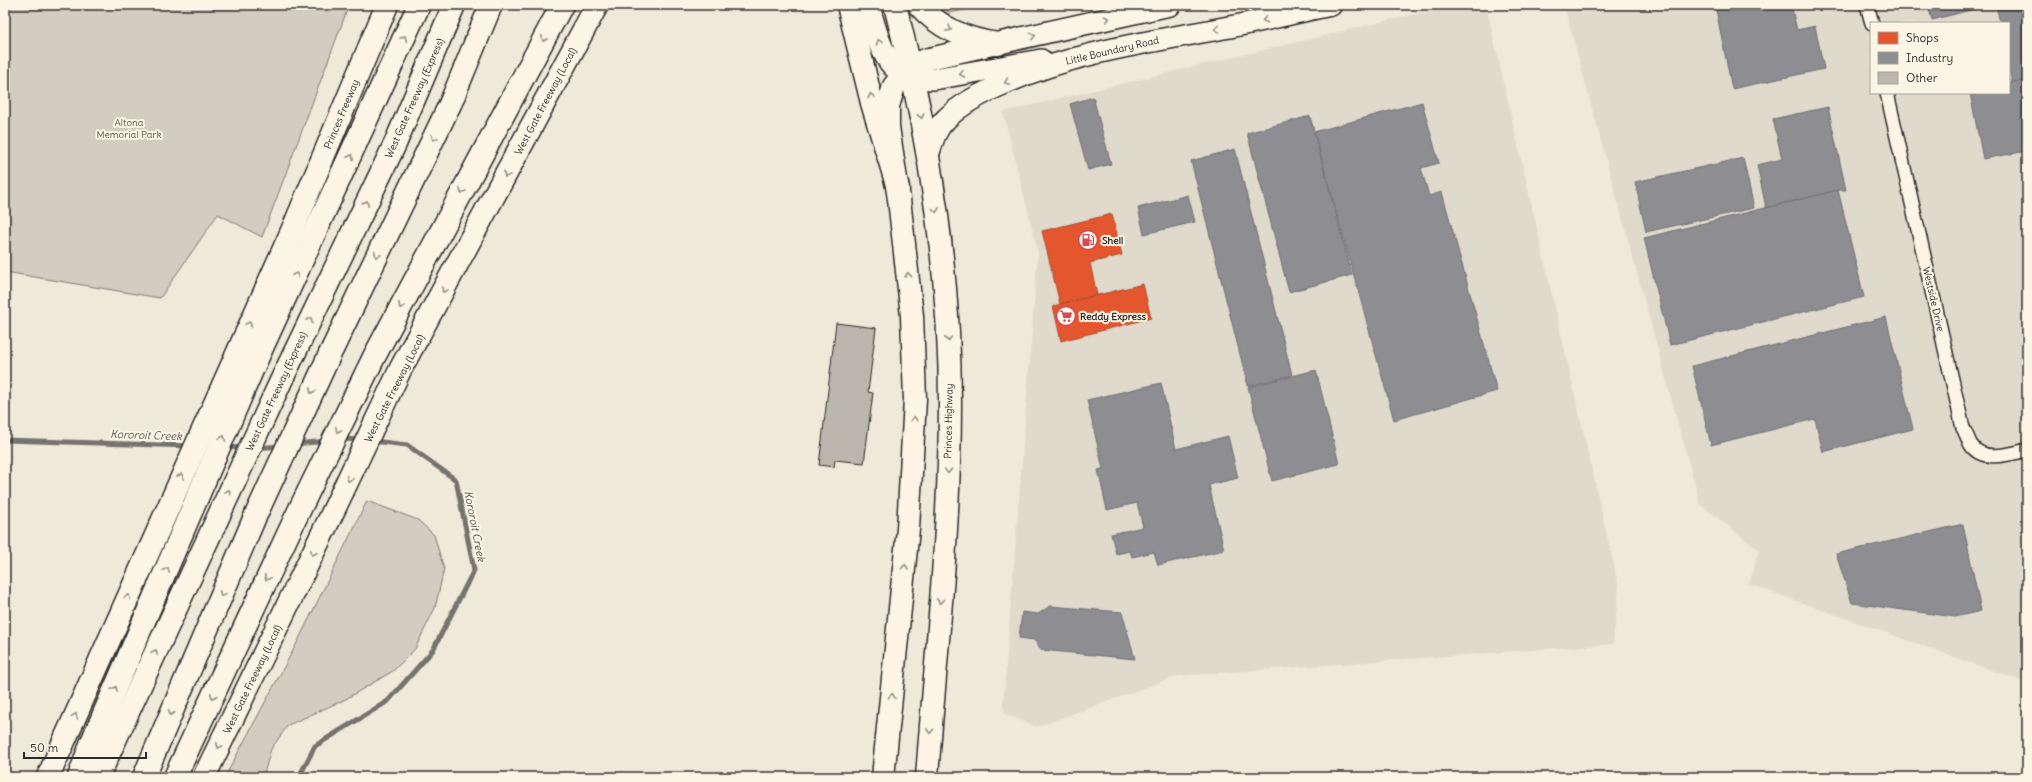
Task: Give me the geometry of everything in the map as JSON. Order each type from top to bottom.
[{"type":"highway","name":"Princes Freeway","points":[[295,224],[387,5]]},
{"type":"highway","points":[[48,777],[165,512],[295,224],[403,5]]},
{"type":"highway","points":[[79,777],[91,744],[192,513],[256,361],[419,5]]},
{"type":"highway","name":"West Gate Freeway (Express)","points":[[98,777],[280,381],[395,144],[454,5]]},
{"type":"highway","points":[[144,777],[254,519],[329,356],[451,102],[492,5]]},
{"type":"highway","points":[[451,102],[504,5]]},
{"type":"highway","points":[[175,777],[296,517],[374,357],[562,5]]},
{"type":"highway","name":"West Gate Freeway (Local)","points":[[204,777],[401,368],[597,5]]},
{"type":"highway","points":[[848,5],[872,103],[898,188]]},
{"type":"highway","points":[[868,5],[882,49],[892,63],[908,73],[891,91],[888,106],[889,139],[898,188],[912,316],[914,423],[908,529],[883,777]]},
{"type":"highway","name":"Princes Highway","points":[[895,5],[908,73],[928,156],[934,190],[945,293],[950,404],[946,522],[926,777]]},
{"type":"highway","points":[[919,5],[946,28],[978,41],[998,44]]},
{"type":"highway","points":[[912,316],[926,293],[933,291],[945,293]]},
{"type":"main road","points":[[908,73],[927,59],[1170,5]]},
{"type":"main road","name":"Little Boundary Road","points":[[928,156],[933,138],[946,118],[965,104],[1012,80],[1041,68],[1069,59],[1189,33],[1245,24],[1331,5]]},
{"type":"main road","points":[[908,73],[929,80],[1021,62],[1069,59]]},
{"type":"street","points":[[1868,5],[1872,22]]},
{"type":"street","name":"Westside Drive","points":[[1887,94],[1963,428],[1971,446],[1987,455],[2004,455],[2027,450]]},
{"type":"shaded area","points":[[1453,5],[1486,5],[1619,588],[1613,644],[1177,676],[1037,727],[1005,714],[1003,706],[1038,252],[1003,112]]},
{"type":"shaded area","points":[[1564,5],[2027,5],[2027,683],[1749,584],[1759,550],[1700,504]]},
{"type":"green space","name":"Altona Memorial Park","points":[[5,5],[349,5],[262,237],[218,214],[160,298],[5,272]]},
{"type":"green space","points":[[929,5],[976,5],[976,8],[938,15]]},
{"type":"green space","points":[[367,501],[418,520],[434,535],[444,569],[435,608],[415,649],[393,671],[344,700],[288,725],[271,749],[263,777],[225,777],[298,641]]},
{"type":"building: Shops","points":[[1112,214],[1122,255],[1090,263],[1097,295],[1060,304],[1042,231]]},
{"type":"building: Shops","points":[[1143,284],[1151,318],[1061,341],[1053,306]]},
{"type":"building: Industry","points":[[1715,5],[1791,5],[1797,30],[1815,26],[1824,69],[1732,89]]},
{"type":"building: Industry","points":[[1928,5],[1990,5],[1932,20]]},
{"type":"building: Industry","points":[[1996,5],[2027,5],[2027,80],[2012,83],[2010,73],[2010,22],[2000,22]]},
{"type":"building: Industry","points":[[2027,80],[2027,151],[1983,159],[1970,94],[2010,94],[2010,83]]},
{"type":"building: Industry","points":[[1093,97],[1111,164],[1088,170],[1070,104]]},
{"type":"building: Industry","points":[[1422,102],[1439,163],[1421,168],[1429,196],[1442,192],[1497,391],[1394,420],[1314,132]]},
{"type":"building: Industry","points":[[1828,107],[1846,190],[1838,190],[1766,208],[1757,165],[1782,159],[1773,119]]},
{"type":"building: Industry","points":[[1310,116],[1352,275],[1289,292],[1247,133]]},
{"type":"building: Industry","points":[[1235,149],[1292,375],[1248,386],[1191,161]]},
{"type":"building: Industry","points":[[1743,158],[1754,208],[1646,232],[1635,182]]},
{"type":"building: Industry","points":[[1838,190],[1864,297],[1670,345],[1644,238]]},
{"type":"building: Industry","points":[[1188,195],[1195,222],[1144,234],[1138,208]]},
{"type":"building: Industry","points":[[1886,317],[1913,429],[1823,452],[1815,419],[1711,445],[1692,366]]},
{"type":"building: Industry","points":[[1316,370],[1339,464],[1272,481],[1248,387]]},
{"type":"building: Industry","points":[[1161,383],[1176,449],[1228,436],[1238,478],[1209,485],[1224,550],[1158,565],[1154,552],[1132,557],[1130,551],[1116,554],[1111,534],[1143,527],[1137,503],[1107,510],[1098,470],[1103,469],[1087,400]]},
{"type":"building: Industry","points":[[1963,524],[1981,611],[1955,617],[1852,603],[1836,554]]},
{"type":"building: Industry","points":[[1050,606],[1122,612],[1135,659],[1041,650],[1034,640],[1019,638],[1022,612],[1038,614]]},
{"type":"building: Other","points":[[836,323],[876,328],[868,392],[873,393],[864,463],[835,460],[834,467],[819,465]]},
{"type":"waterway","name":"Kororoit Creek","points":[[341,439],[361,440]]},
{"type":"waterway","name":"Kororoit Creek","points":[[5,440],[190,446]]},
{"type":"waterway","name":"Kororoit Creek","points":[[295,444],[327,441]]},
{"type":"waterway","name":"Kororoit Creek","points":[[299,777],[315,746],[388,701],[433,650],[474,570],[456,480],[407,445],[373,441]]},
{"type":"waterway","name":"Kororoit Creek","points":[[255,448],[281,446]]},
{"type":"waterway","name":"Kororoit Creek","points":[[226,447],[243,448]]},
{"type":"place","name":"Shell","points":[[1088,240]]},
{"type":"place","name":"Reddy Express","points":[[1066,316]]}]
